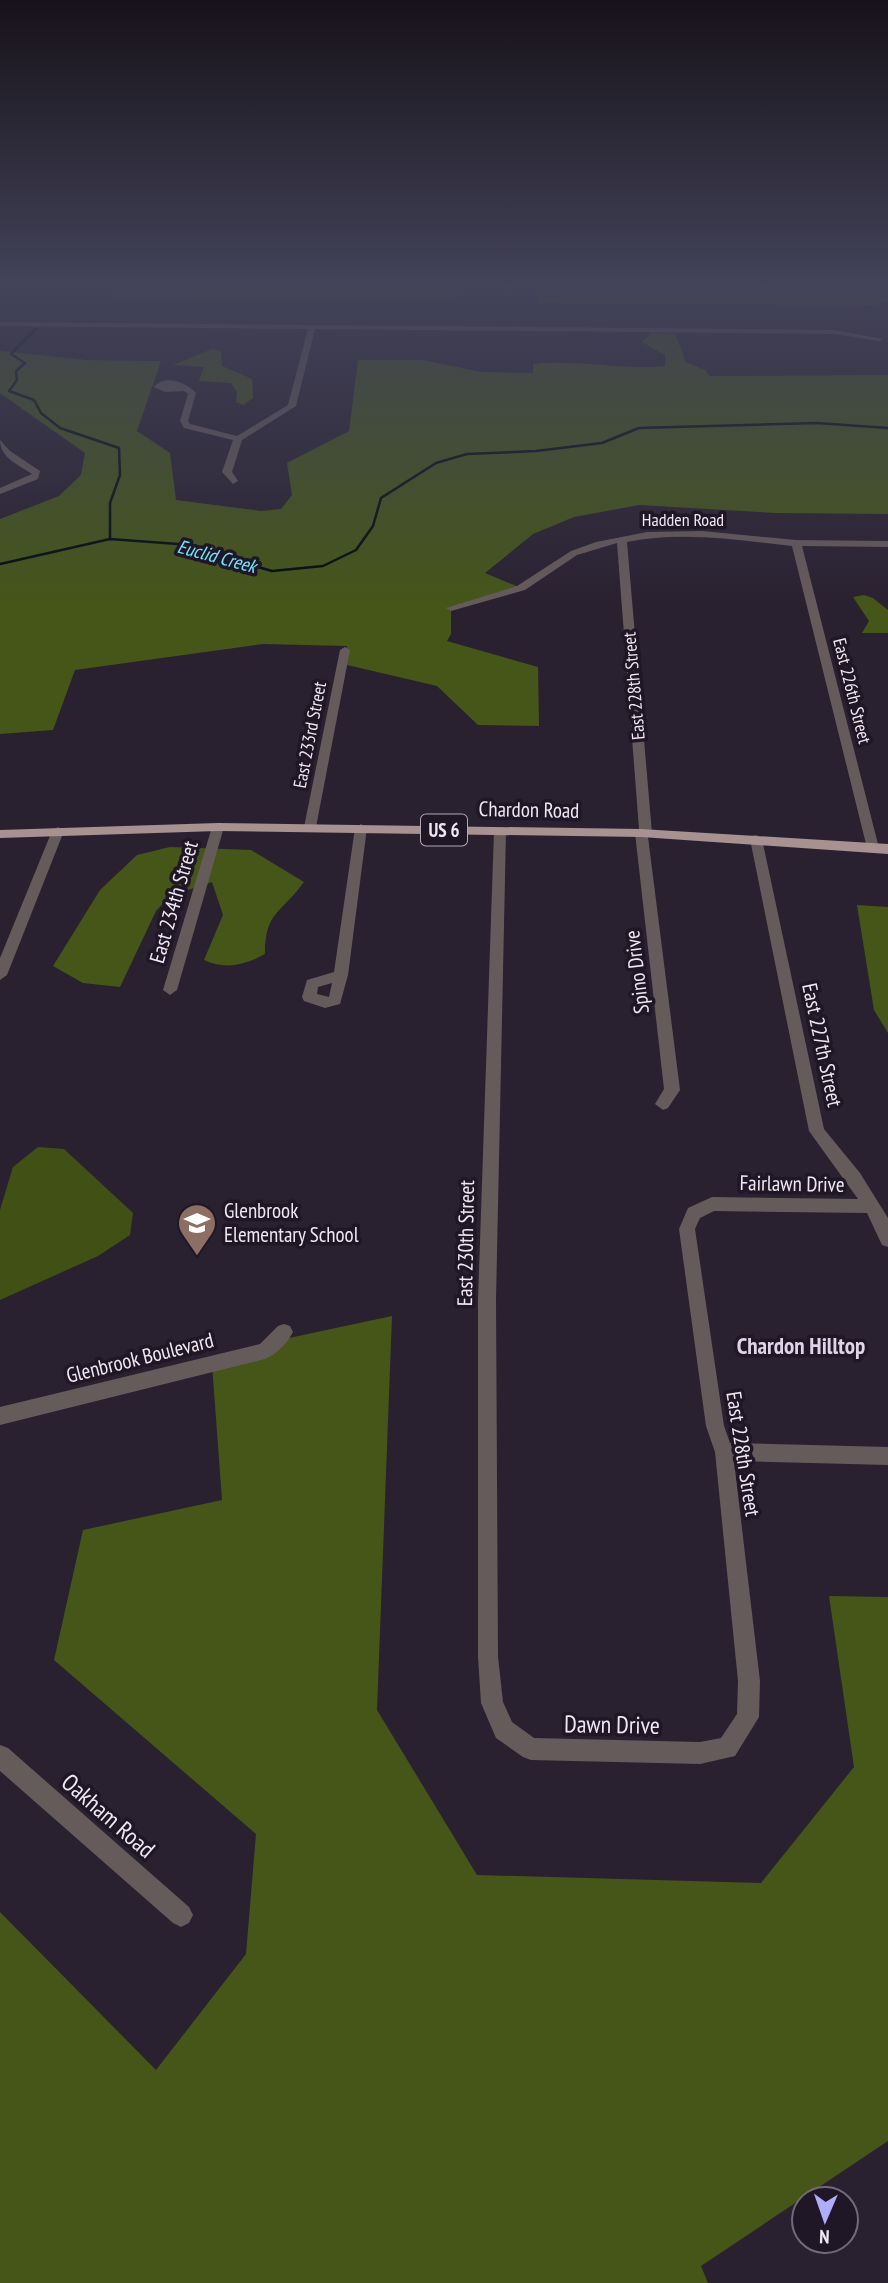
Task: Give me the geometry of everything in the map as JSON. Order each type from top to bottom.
[{"type":"main road","name":"Chardon Road","points":[[0,834],[310,827],[643,833],[881,848]]},
{"type":"street","points":[[191,395],[193,397],[185,425],[238,439]]},
{"type":"street","points":[[233,481],[227,472],[238,439],[292,406],[295,395]]},
{"type":"street","points":[[0,443],[7,453],[37,473],[26,482],[0,491]]},
{"type":"street","name":"Hadden Road","points":[[451,608],[522,588],[574,553],[622,539],[647,535],[702,534],[796,543],[888,544]]},
{"type":"street","name":"East 228th Street","points":[[622,539],[643,833]]},
{"type":"street","name":"East 226th Street","points":[[796,543],[881,848]]},
{"type":"street","name":"East 233rd Street","points":[[310,827],[345,650]]},
{"type":"street","name":"East 234th Street","points":[[170,990],[218,827]]},
{"type":"street","points":[[341,975],[361,828]]},
{"type":"street","points":[[0,975],[58,831]]},
{"type":"street","name":"East 230th Street","points":[[488,1657],[487,1296],[500,831]]},
{"type":"street","name":"Spino Drive","points":[[643,833],[672,1090],[663,1104]]},
{"type":"street","name":"East 227th Street","points":[[757,839],[817,1130],[882,1223],[888,1240]]},
{"type":"street","name":"East 228th Street","points":[[712,1204],[694,1213],[687,1229],[715,1426],[724,1452],[750,1681]]},
{"type":"street","name":"Fairlawn Drive","points":[[712,1204],[871,1206]]},
{"type":"street","name":"Glenbrook Boulevard","points":[[0,1416],[265,1351],[284,1332]]},
{"type":"street","points":[[724,1452],[887,1456]]},
{"type":"street","name":"Dawn Drive","points":[[488,1657],[492,1703],[504,1730],[531,1749],[700,1752],[727,1748],[748,1717],[750,1681]]},
{"type":"street","name":"Oakham Road","points":[[0,1756],[181,1915]]},
{"type":"green space","points":[[2,395],[150,395],[137,431],[170,453],[176,500],[261,511],[281,509],[292,495],[287,463],[349,431],[354,395],[888,395],[888,514],[776,513],[639,505],[574,517],[533,534],[485,573],[521,588],[451,608],[451,634],[447,641],[538,667],[539,726],[478,725],[437,686],[343,664],[347,646],[263,644],[75,670],[53,730],[0,734],[0,519],[59,496],[81,475],[85,453]]},
{"type":"green space","points":[[237,395],[253,395],[253,398],[243,405],[236,402]]},
{"type":"green space","points":[[864,595],[873,598],[888,610],[888,633],[862,633],[869,621],[853,597]]},
{"type":"green space","points":[[170,847],[251,850],[304,882],[271,921],[265,954],[235,965],[220,965],[204,960],[223,915],[212,882],[170,896],[156,911],[120,987],[83,983],[53,966],[100,890],[137,855]]},
{"type":"green space","points":[[857,905],[888,907],[888,1033],[874,1010]]},
{"type":"green space","points":[[38,1147],[64,1149],[133,1213],[130,1235],[98,1256],[0,1300],[0,1210],[13,1167]]},
{"type":"green space","points":[[392,1316],[377,1710],[477,1875],[761,1883],[854,1767],[829,1596],[888,1597],[888,2141],[822,2185],[790,2185],[790,2207],[701,2266],[708,2283],[0,2283],[0,1912],[156,2070],[246,1954],[256,1834],[54,1660],[83,1530],[222,1500],[212,1364],[289,1338]]},
{"type":"waterway","points":[[19,395],[34,400],[41,413],[60,428],[119,448],[120,475],[110,503],[110,539]]},
{"type":"waterway","name":"Euclid Creek","points":[[110,539],[178,544],[272,571],[323,566],[356,550],[373,526],[381,498],[436,463],[467,454],[536,451],[602,443],[639,428],[817,423],[888,428]]},
{"type":"waterway","name":"Euclid Creek","points":[[0,564],[110,539]]},
{"type":"place","name":"Glenbrook Elementary School","points":[[197,1257]]},
{"type":"district","name":"Chardon Hilltop","points":[[801,1346]]}]
